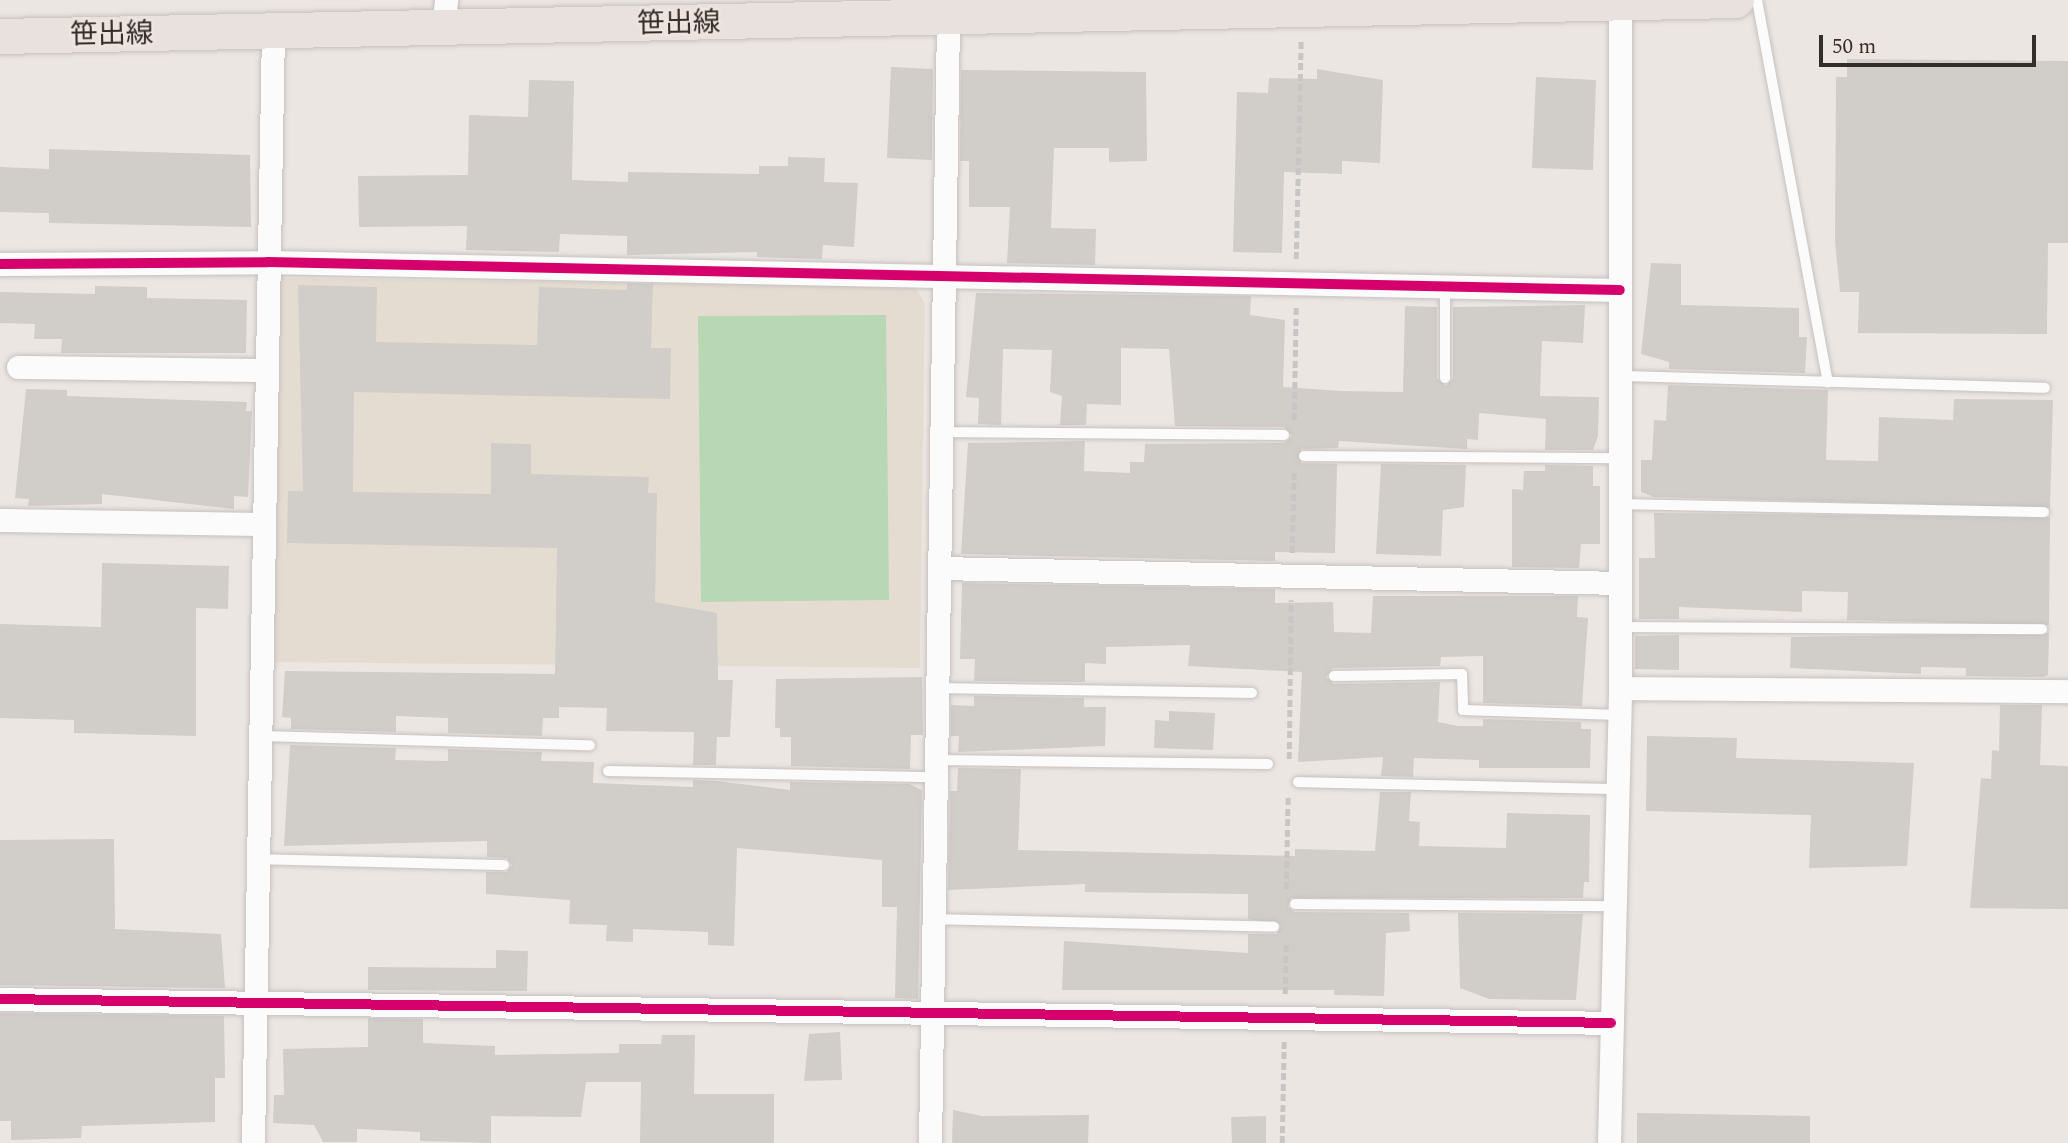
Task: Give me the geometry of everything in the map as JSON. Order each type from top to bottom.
[{"type":"main road","name":"笹出線","points":[[0,37],[273,32],[445,15],[948,18],[1620,5],[1736,0]]},
{"type":"street","points":[[1609,1143],[1620,688],[1620,5]]},
{"type":"street","points":[[930,1143],[948,18]]},
{"type":"street","points":[[253,1143],[273,32]]},
{"type":"street","points":[[0,264],[268,262],[1620,290]]},
{"type":"street","points":[[18,367],[266,370]]},
{"type":"street","points":[[0,520],[264,524]]},
{"type":"street","points":[[939,568],[1620,583]]},
{"type":"street","points":[[1620,688],[2068,691]]},
{"type":"street","points":[[0,999],[1611,1023]]},
{"type":"lane","points":[[1757,0],[1828,382]]},
{"type":"lane","points":[[1445,285],[1445,378]]},
{"type":"lane","points":[[1620,376],[2045,388]]},
{"type":"lane","points":[[941,432],[1284,435]]},
{"type":"lane","points":[[1304,456],[1620,458]]},
{"type":"lane","points":[[1620,504],[2044,512]]},
{"type":"lane","points":[[1620,627],[2042,629]]},
{"type":"lane","points":[[1334,676],[1462,674],[1463,710],[1619,715]]},
{"type":"lane","points":[[937,688],[1252,694]]},
{"type":"lane","points":[[259,736],[590,745]]},
{"type":"lane","points":[[608,771],[1269,764]]},
{"type":"lane","points":[[1298,782],[1617,789]]},
{"type":"lane","points":[[257,859],[504,865]]},
{"type":"lane","points":[[1295,904],[1614,906]]},
{"type":"lane","points":[[933,919],[1274,927]]},
{"type":"shaded area","points":[[280,278],[915,287],[925,303],[920,668],[273,662]]},
{"type":"green space","points":[[886,315],[889,600],[701,602],[698,316]]},
{"type":"building","points":[[1847,59],[2068,61],[2068,243],[2048,243],[2047,334],[1858,333],[1859,292],[1840,292],[1835,241],[1836,77],[1847,77]]},
{"type":"building","points":[[891,67],[933,69],[932,160],[887,158]]},
{"type":"building","points":[[1317,69],[1383,80],[1380,163],[1342,161],[1342,174],[1284,172],[1282,253],[1233,252],[1237,92],[1268,93],[1269,78],[1317,79]]},
{"type":"building","points":[[961,70],[1146,72],[1147,161],[1109,162],[1109,148],[1054,148],[1051,228],[1096,229],[1095,265],[1007,263],[1010,207],[969,207],[969,161],[960,161]]},
{"type":"building","points":[[1536,77],[1596,80],[1593,170],[1532,168]]},
{"type":"building","points":[[529,80],[574,81],[572,180],[628,182],[628,172],[759,174],[759,166],[788,166],[788,157],[825,158],[824,182],[858,183],[854,247],[823,245],[822,259],[757,257],[757,252],[627,255],[627,236],[560,234],[559,252],[466,250],[467,226],[359,227],[358,176],[468,175],[469,115],[528,117]]},
{"type":"building","points":[[49,149],[250,155],[251,227],[49,223],[49,213],[0,212],[0,167],[49,169]]},
{"type":"building","points":[[1651,263],[1681,264],[1681,305],[1799,308],[1799,337],[1807,337],[1805,373],[1669,369],[1669,362],[1641,354]]},
{"type":"building","points":[[627,283],[653,284],[651,348],[671,348],[670,399],[354,392],[353,492],[491,494],[491,443],[531,444],[531,474],[649,477],[648,493],[657,493],[655,602],[717,613],[718,680],[733,680],[730,737],[717,737],[716,765],[693,765],[694,732],[606,731],[607,708],[559,707],[559,718],[543,718],[542,736],[448,733],[448,718],[396,716],[396,732],[291,729],[291,718],[282,717],[285,671],[555,674],[557,548],[287,543],[288,491],[303,491],[298,285],[377,287],[376,342],[537,345],[539,287],[627,290]]},
{"type":"building","points":[[95,286],[147,287],[147,298],[247,300],[246,353],[61,353],[62,339],[34,339],[35,324],[0,323],[0,292],[95,294]]},
{"type":"building","points":[[976,293],[1251,296],[1250,315],[1285,320],[1283,387],[1341,391],[1403,392],[1405,306],[1437,307],[1437,378],[1446,386],[1453,378],[1453,307],[1585,305],[1583,343],[1542,341],[1540,396],[1599,397],[1598,436],[1593,450],[1545,450],[1546,419],[1479,413],[1478,440],[1467,439],[1467,449],[1339,441],[1338,448],[1301,449],[1301,463],[1337,464],[1335,553],[1275,552],[1275,561],[961,554],[968,443],[1085,441],[1084,471],[1130,473],[1130,462],[1144,462],[1145,444],[1284,443],[1292,436],[1284,427],[1175,426],[1169,349],[1121,348],[1121,405],[1087,404],[1086,425],[1060,425],[1062,396],[1050,392],[1052,350],[1003,349],[1001,425],[978,424],[979,398],[966,397]]},
{"type":"building","points":[[1668,385],[1828,390],[1826,460],[1878,461],[1879,417],[1953,420],[1954,399],[2053,400],[2050,508],[1654,497],[1641,492],[1641,460],[1652,460],[1654,420],[1666,421]]},
{"type":"building","points":[[26,389],[67,390],[67,396],[247,402],[246,411],[252,411],[248,497],[234,496],[234,509],[102,494],[102,504],[28,506],[29,499],[15,498]]},
{"type":"building","points":[[1381,464],[1466,465],[1464,507],[1443,510],[1441,556],[1376,554]]},
{"type":"building","points":[[1545,465],[1593,466],[1593,486],[1600,486],[1600,544],[1581,544],[1579,568],[1512,567],[1512,489],[1523,490],[1524,471],[1545,471]]},
{"type":"building","points":[[1654,513],[2050,517],[2049,625],[1847,620],[1848,592],[1802,591],[1802,612],[1679,607],[1679,619],[1639,619],[1639,558],[1655,558]]},
{"type":"building","points":[[102,563],[229,566],[228,609],[196,608],[196,736],[74,733],[74,720],[0,718],[0,624],[101,627]]},
{"type":"building","points":[[962,583],[1275,589],[1275,603],[1333,602],[1334,632],[1371,633],[1373,596],[1578,596],[1577,617],[1588,618],[1582,706],[1483,703],[1483,656],[1441,657],[1440,666],[1333,668],[1326,677],[1334,684],[1440,682],[1438,722],[1458,726],[1483,726],[1483,719],[1581,722],[1581,729],[1591,729],[1590,768],[1479,768],[1479,760],[1414,758],[1413,777],[1381,776],[1383,757],[1298,762],[1302,672],[1188,666],[1190,645],[1106,647],[1106,664],[1085,663],[1085,682],[974,681],[975,659],[960,659]]},
{"type":"building","points":[[2049,633],[2048,675],[2043,677],[1966,676],[1966,668],[1921,667],[1921,674],[1790,668],[1791,637]]},
{"type":"building","points":[[1679,635],[1679,670],[1635,669],[1635,636]]},
{"type":"building","points":[[922,677],[923,735],[911,735],[910,769],[791,766],[791,737],[780,737],[780,728],[775,728],[776,679]]},
{"type":"building","points":[[974,696],[1084,698],[1084,707],[1106,707],[1105,746],[958,752],[959,736],[951,736],[951,705],[974,706]]},
{"type":"building","points":[[2000,705],[2042,705],[2040,765],[2068,766],[2068,909],[1970,908],[1981,778],[1991,779],[1992,750],[1999,751]]},
{"type":"building","points":[[1169,711],[1215,713],[1213,750],[1154,748],[1155,720],[1169,721]]},
{"type":"building","points":[[1647,736],[1737,738],[1736,758],[1914,763],[1907,866],[1809,868],[1811,815],[1646,811]]},
{"type":"building","points":[[290,745],[396,748],[395,760],[448,761],[448,749],[542,752],[541,761],[594,762],[593,783],[693,787],[693,780],[790,790],[790,782],[909,784],[922,790],[918,999],[895,998],[897,907],[882,907],[882,860],[737,848],[734,946],[708,945],[708,932],[633,929],[633,942],[606,941],[607,925],[569,924],[570,900],[486,894],[486,872],[507,872],[512,865],[507,858],[487,857],[487,841],[284,846]]},
{"type":"building","points":[[958,768],[1021,769],[1018,850],[1295,856],[1295,849],[1375,851],[1380,792],[1411,792],[1409,821],[1420,822],[1419,846],[1506,848],[1507,813],[1590,815],[1589,882],[1584,882],[1583,898],[1291,898],[1288,907],[1295,912],[1409,913],[1410,931],[1386,933],[1384,996],[1334,995],[1334,990],[1062,990],[1064,941],[1248,953],[1248,934],[1277,934],[1281,924],[1248,919],[1248,894],[1085,892],[1085,884],[948,890],[950,791],[957,791]]},
{"type":"building","points":[[114,839],[115,929],[221,934],[225,988],[0,985],[0,840]]},
{"type":"building","points":[[1458,913],[1583,914],[1576,1000],[1489,999],[1460,988]]},
{"type":"building","points":[[496,950],[528,951],[527,991],[368,990],[368,967],[496,968]]},
{"type":"building","points":[[0,1013],[224,1016],[225,1078],[215,1078],[215,1122],[82,1126],[81,1138],[11,1140],[11,1121],[0,1121]]},
{"type":"building","points":[[368,1018],[423,1019],[423,1043],[495,1046],[495,1055],[619,1053],[619,1044],[661,1044],[662,1035],[695,1035],[694,1094],[774,1094],[774,1143],[640,1143],[641,1082],[586,1082],[581,1117],[491,1116],[491,1143],[420,1141],[420,1132],[357,1129],[357,1142],[323,1142],[314,1125],[273,1123],[274,1095],[284,1095],[283,1049],[368,1047]]},
{"type":"building","points":[[840,1032],[842,1080],[804,1081],[809,1034]]},
{"type":"building","points":[[953,1110],[982,1116],[1089,1115],[1088,1143],[952,1143]]},
{"type":"building","points":[[1637,1113],[1810,1116],[1810,1143],[1637,1143]]},
{"type":"building","points":[[1266,1116],[1266,1143],[1232,1143],[1231,1117]]},
{"type":"cycle path","points":[[0,264],[268,262],[1620,290]]},
{"type":"cycle path","points":[[0,999],[1611,1023]]}]
